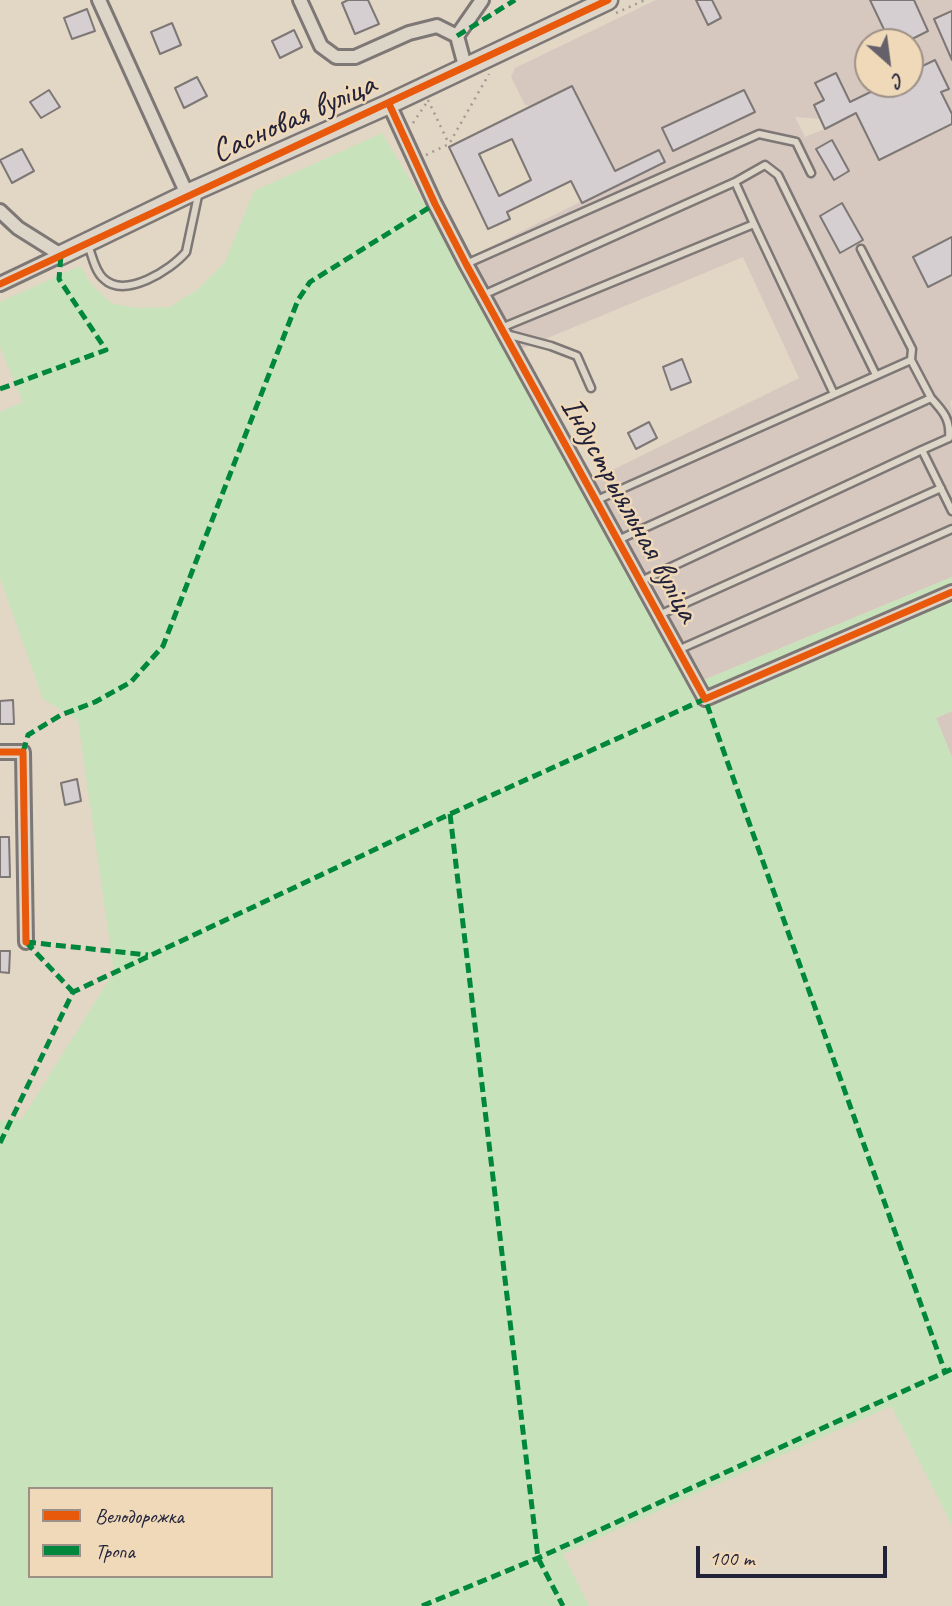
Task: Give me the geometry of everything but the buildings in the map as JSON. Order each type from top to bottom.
[{"type":"street","points":[[99,0],[194,192]]},
{"type":"street","points":[[300,0],[321,47],[336,57],[355,57],[409,33],[438,26],[457,36],[465,66]]},
{"type":"street","points":[[457,36],[482,0]]},
{"type":"street","name":"Сасновая вуліца","points":[[0,284],[608,0]]},
{"type":"street","name":"Індустрыяльная вуліца","points":[[389,104],[466,264],[705,699],[952,592]]},
{"type":"street","points":[[0,211],[18,228],[61,255]]},
{"type":"street","points":[[0,752],[23,752],[26,942]]},
{"type":"lane","points":[[466,264],[759,134],[796,142],[811,173]]},
{"type":"lane","points":[[483,295],[735,182],[765,165],[778,175],[876,375]]},
{"type":"lane","points":[[735,182],[834,394]]},
{"type":"lane","points":[[87,243],[100,276],[106,282],[118,286],[132,285],[158,275],[180,260],[186,252],[194,192]]},
{"type":"lane","points":[[503,330],[754,224]]},
{"type":"lane","points":[[641,581],[949,438],[950,426],[944,411],[931,398],[912,359],[912,349],[861,249]]},
{"type":"lane","points":[[503,330],[577,356],[591,388]]},
{"type":"lane","points":[[597,500],[912,359]]},
{"type":"lane","points":[[618,540],[931,398]]},
{"type":"lane","points":[[922,450],[952,511]]},
{"type":"lane","points":[[659,615],[941,488]]},
{"type":"lane","points":[[678,650],[952,529]]},
{"type":"path","points":[[415,160],[449,144],[490,71]]},
{"type":"path","points":[[428,100],[449,144]]},
{"type":"shaded area","points":[[656,0],[952,0],[952,577],[699,682],[584,484],[799,378],[743,257],[514,352],[458,263],[596,194],[580,200],[533,106],[525,105],[511,77],[515,68]],"holes":[[[795,117],[820,119],[825,129],[805,137]]]},
{"type":"shaded area","points":[[952,711],[952,757],[936,718]]},
{"type":"green space","points":[[382,133],[514,352],[699,682],[952,577],[952,711],[936,718],[952,757],[952,1525],[891,1406],[563,1554],[589,1606],[0,1606],[0,1121],[22,1119],[114,972],[78,720],[43,699],[0,578],[0,412],[23,402],[0,347],[0,302],[80,266],[91,284],[111,303],[135,308],[170,307],[197,290],[225,262],[254,191]]},
{"type":"marked path","points":[[457,36],[515,0]]},
{"type":"marked path","points":[[23,752],[28,735],[61,715],[95,702],[131,682],[163,646],[298,300],[310,282],[435,204]]},
{"type":"marked path","points":[[0,389],[106,350],[59,279],[61,255]]},
{"type":"marked path","points":[[0,1143],[73,992],[450,814],[705,699],[945,1372]]},
{"type":"marked path","points":[[450,814],[538,1558],[563,1606]]},
{"type":"marked path","points":[[26,942],[148,955]]},
{"type":"marked path","points":[[26,942],[73,992]]},
{"type":"marked path","points":[[422,1606],[538,1558],[952,1369]]},
{"type":"cycle path","points":[[0,284],[608,0]]},
{"type":"cycle path","points":[[389,104],[466,264],[705,699],[952,592]]},
{"type":"cycle path","points":[[0,752],[23,752],[26,942]]}]
